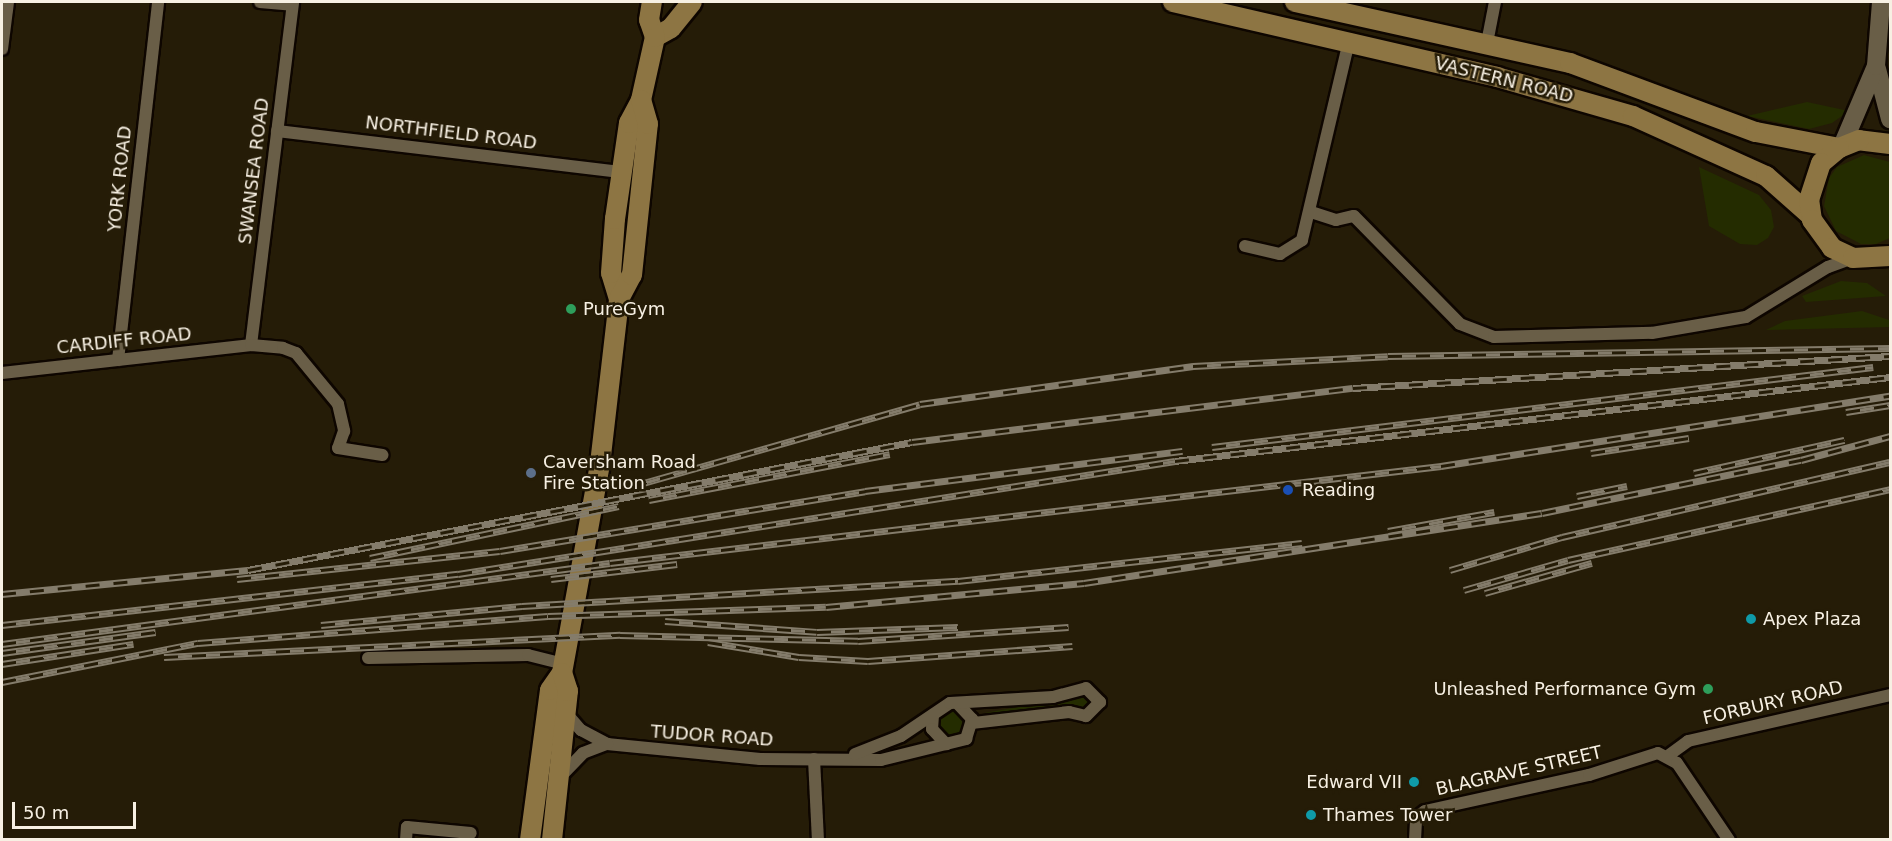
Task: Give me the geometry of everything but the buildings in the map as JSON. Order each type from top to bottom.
[{"type":"main road","points":[[619,299],[611,273],[621,172],[629,123],[641,100],[655,37],[649,20],[651,2]]},
{"type":"main road","points":[[655,37],[671,28],[692,2]]},
{"type":"main road","name":"VASTERN ROAD","points":[[1173,2],[1348,46],[1497,77],[1634,116],[1766,176],[1811,216],[1832,248],[1862,260]]},
{"type":"main road","name":"VASTERN ROAD","points":[[1295,2],[1487,43],[1638,85],[1756,132],[1840,147],[1859,140],[1890,144]]},
{"type":"main road","points":[[1881,2],[1876,66],[1890,119]]},
{"type":"main road","points":[[1811,216],[1812,181],[1840,147],[1876,66]]},
{"type":"main road","points":[[530,840],[550,690],[563,669],[600,464],[619,299],[632,275],[648,124],[641,100]]},
{"type":"main road","points":[[1862,260],[1890,256]]},
{"type":"main road","points":[[1862,260],[1890,274]]},
{"type":"main road","points":[[552,840],[568,691],[563,669]]},
{"type":"street","points":[[2,49],[8,2]]},
{"type":"street","name":"YORK ROAD","points":[[118,360],[158,2]]},
{"type":"street","points":[[260,2],[293,3]]},
{"type":"street","points":[[1487,43],[1495,2]]},
{"type":"street","name":"SWANSEA ROAD","points":[[251,345],[293,3]]},
{"type":"street","points":[[1245,246],[1287,253],[1302,240],[1311,212],[1348,46]]},
{"type":"street","name":"NORTHFIELD ROAD","points":[[277,130],[621,172]]},
{"type":"street","points":[[1311,212],[1336,220],[1354,216],[1460,324],[1494,338],[1652,333],[1746,317],[1828,267],[1862,260]]},
{"type":"street","name":"CARDIFF ROAD","points":[[2,373],[251,345],[296,353],[330,390],[343,414],[338,448],[382,455]]},
{"type":"street","points":[[368,658],[528,655],[563,669]]},
{"type":"street","points":[[848,756],[893,740],[933,715],[943,705],[1053,697],[1086,688],[1101,702],[1086,716],[1069,712],[972,723]]},
{"type":"street","name":"FORBURY ROAD","points":[[1669,755],[1688,741],[1890,695]]},
{"type":"street","points":[[958,704],[972,723]]},
{"type":"street","name":"TUDOR ROAD","points":[[566,713],[581,730],[607,744],[814,759],[848,756]]},
{"type":"street","points":[[933,715],[934,735],[946,744]]},
{"type":"street","points":[[848,756],[880,760],[966,739],[972,723]]},
{"type":"street","name":"TUDOR ROAD","points":[[560,777],[583,753],[607,744]]},
{"type":"street","name":"BLAGRAVE STREET","points":[[1415,840],[1416,818],[1425,811],[1589,776],[1650,753],[1669,755]]},
{"type":"street","points":[[1669,755],[1729,840]]},
{"type":"street","points":[[814,759],[818,840]]},
{"type":"street","points":[[406,840],[407,827],[471,833]]},
{"type":"green space","points":[[1807,102],[1849,111],[1832,123],[1809,129],[1747,116]]},
{"type":"green space","points":[[1864,155],[1890,162],[1890,238],[1876,244],[1861,244],[1836,231],[1824,206],[1829,178],[1837,167]]},
{"type":"green space","points":[[1699,167],[1759,195],[1771,210],[1774,227],[1768,238],[1757,245],[1740,244],[1709,226]]},
{"type":"green space","points":[[1841,281],[1867,283],[1886,296],[1806,302],[1802,296]]},
{"type":"green space","points":[[1862,311],[1889,320],[1890,327],[1766,330],[1785,321]]},
{"type":"green space","points":[[1084,695],[1093,700],[1088,709],[984,713]]},
{"type":"green space","points":[[952,711],[961,715],[965,724],[961,733],[952,737],[943,733],[939,724],[943,715]]},
{"type":"railway","points":[[633,486],[920,404],[1193,366],[1388,356],[1890,348]]},
{"type":"railway","points":[[2,594],[248,570],[912,442],[1353,388],[1890,356]]},
{"type":"railway","points":[[1212,447],[1873,367]]},
{"type":"railway","points":[[2,625],[458,574],[1175,461],[1890,377]]},
{"type":"railway","points":[[2,644],[610,563],[1441,466],[1890,396]]},
{"type":"railway","points":[[1846,412],[1890,405]]},
{"type":"railway","points":[[2,682],[198,643],[548,616],[826,607],[1084,583],[1542,513],[1801,460],[1890,436]]},
{"type":"railway","points":[[1591,453],[1689,438]]},
{"type":"railway","points":[[1694,473],[1844,440]]},
{"type":"railway","points":[[237,579],[500,551],[865,491],[1182,451]]},
{"type":"railway","points":[[649,500],[890,454]]},
{"type":"railway","points":[[1450,570],[1562,537],[1890,462]]},
{"type":"railway","points":[[1577,496],[1627,486]]},
{"type":"railway","points":[[1464,590],[1568,560],[1890,489]]},
{"type":"railway","points":[[370,558],[619,506]]},
{"type":"railway","points":[[1388,531],[1494,512]]},
{"type":"railway","points":[[321,625],[522,606],[958,581],[1302,543]]},
{"type":"railway","points":[[1485,593],[1592,563]]},
{"type":"railway","points":[[551,579],[677,564]]},
{"type":"railway","points":[[665,621],[817,632],[958,627]]},
{"type":"railway","points":[[164,657],[620,635],[858,641],[1069,627]]},
{"type":"railway","points":[[2,653],[156,632]]},
{"type":"railway","points":[[708,642],[799,657],[868,661],[1072,646]]},
{"type":"railway","points":[[2,664],[133,644]]},
{"type":"place","name":"PureGym","points":[[571,309]]},
{"type":"place","name":"Caversham Road Fire Station","points":[[531,473]]},
{"type":"place","name":"Reading","points":[[1288,490]]},
{"type":"place","name":"Apex Plaza","points":[[1751,619]]},
{"type":"place","name":"Unleashed Performance Gym","points":[[1708,689]]},
{"type":"place","name":"Edward VII","points":[[1414,782]]},
{"type":"place","name":"Thames Tower","points":[[1311,815]]}]
